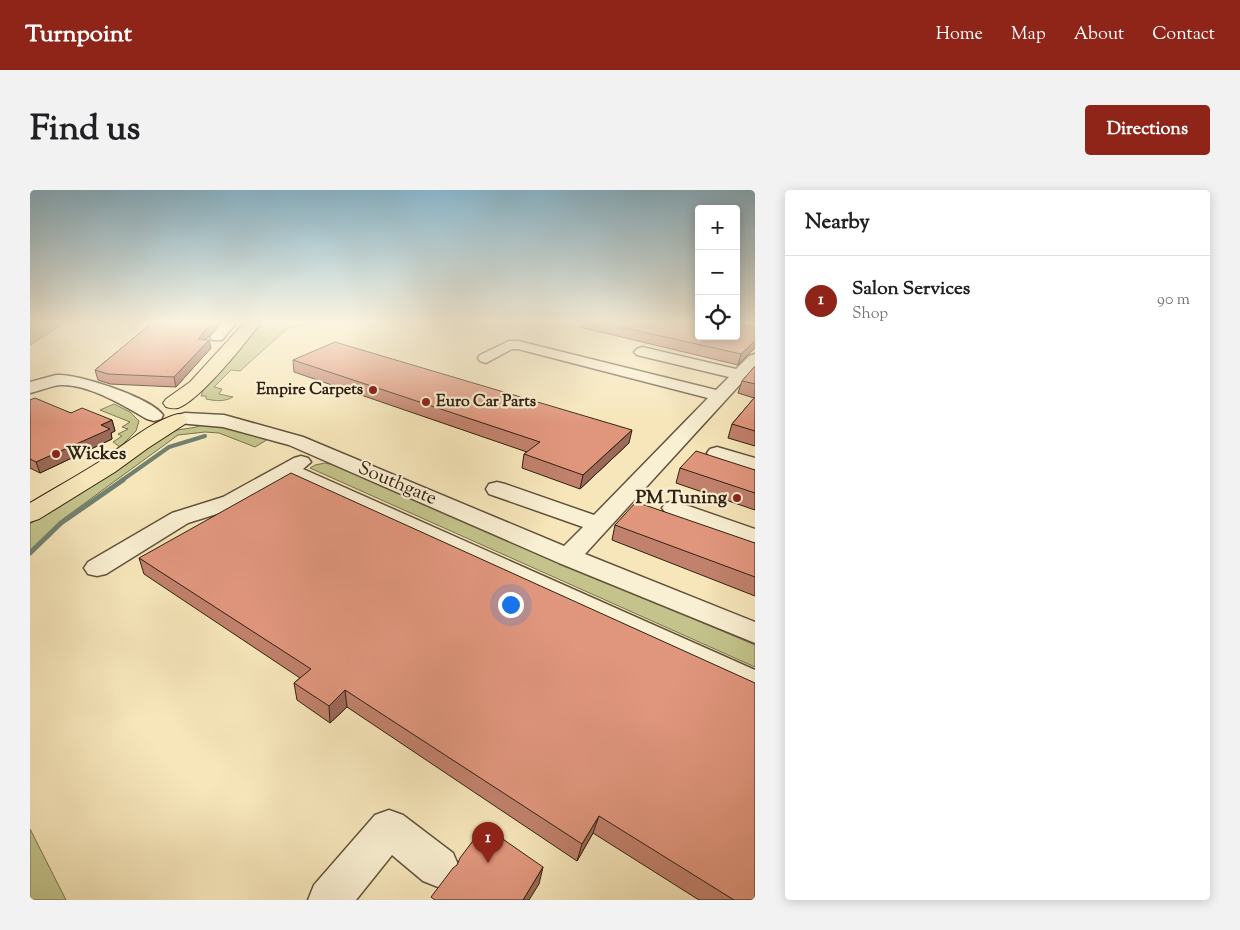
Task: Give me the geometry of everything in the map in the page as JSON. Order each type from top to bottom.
[{"type":"main road","points":[[30,514],[107,467],[140,443],[178,409],[223,356]]},
{"type":"street","points":[[562,356],[721,396]]},
{"type":"street","points":[[660,356],[740,375]]},
{"type":"street","points":[[568,557],[755,359]]},
{"type":"street","points":[[30,388],[53,381],[72,380],[130,402],[178,409]]},
{"type":"street","name":"Southgate","points":[[178,409],[278,434],[568,557],[755,633]]},
{"type":"street","points":[[97,568],[180,518],[231,502],[321,452]]},
{"type":"street","points":[[717,453],[755,465]]},
{"type":"street","points":[[287,470],[755,684]]},
{"type":"street","points":[[498,489],[599,525]]},
{"type":"street","points":[[674,508],[755,537]]},
{"type":"street","points":[[329,900],[389,828],[438,867]]},
{"type":"green space","points":[[232,356],[257,356],[240,371],[231,370],[214,387],[222,389],[219,394],[233,397],[217,401],[206,399],[206,396],[201,396],[205,385]]},
{"type":"green space","points":[[114,404],[130,412],[139,421],[136,431],[120,447],[113,442],[122,436],[118,434],[128,429],[122,427],[130,422],[100,410]]},
{"type":"green space","points":[[203,424],[270,438],[255,447],[219,433],[205,432],[178,435],[63,519],[30,555],[30,524],[174,431],[197,427]]},
{"type":"green space","points":[[325,463],[334,465],[755,645],[755,667],[310,468]]},
{"type":"green space","points":[[30,829],[66,900],[30,900]]},
{"type":"building","points":[[112,356],[194,356],[174,377],[108,374],[95,370]]},
{"type":"building","points":[[302,356],[383,356],[632,430],[583,475],[524,454],[540,442],[293,360]]},
{"type":"building","points":[[755,366],[755,384],[742,381]]},
{"type":"building","points":[[755,397],[755,431],[732,424]]},
{"type":"building","name":"Wickes","points":[[35,398],[71,413],[82,408],[112,420],[101,425],[110,429],[36,462],[30,459],[30,400]]},
{"type":"building","points":[[696,451],[755,470],[755,493],[680,468]]},
{"type":"building","points":[[291,473],[755,683],[755,900],[734,900],[599,816],[582,844],[345,690],[329,706],[294,683],[311,669],[139,558]]},
{"type":"building","points":[[636,502],[755,543],[755,577],[615,525]]},
{"type":"building","points":[[484,826],[543,867],[523,900],[435,900],[431,897],[457,865],[460,858]]},
{"type":"waterway","points":[[121,481],[169,447],[205,436]]},
{"type":"waterway","points":[[30,553],[61,523],[123,480]]},
{"type":"place","name":"Empire Carpets","points":[[373,390]]},
{"type":"place","name":"Euro Car Parts","points":[[426,402]]},
{"type":"place","name":"Wickes","points":[[56,454]]},
{"type":"place","name":"PM Tuning","points":[[737,498]]},
{"type":"place","name":"Salon Services","points":[[488,863]]}]
